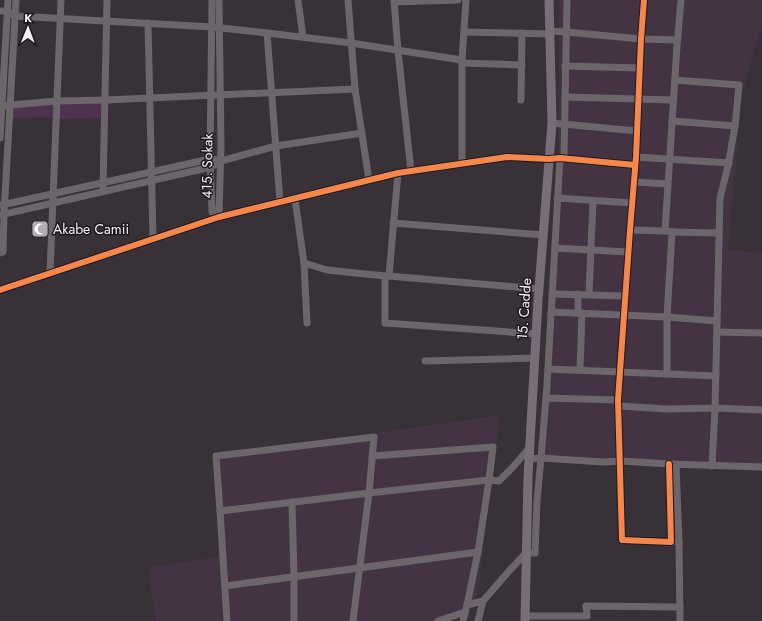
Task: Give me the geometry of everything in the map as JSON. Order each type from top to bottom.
[{"type":"main road","name":"15. Cadde","points":[[525,619],[529,460],[538,301],[552,123],[549,0]]},
{"type":"street","points":[[0,138],[4,11],[8,0]]},
{"type":"street","points":[[0,253],[3,252],[2,205],[11,104],[16,0]]},
{"type":"street","points":[[50,273],[61,0]]},
{"type":"street","points":[[103,191],[107,0]]},
{"type":"street","name":"415. Sokak","points":[[212,0],[215,28],[220,95],[219,209],[212,212],[210,159],[211,95],[215,28],[219,0]]},
{"type":"street","points":[[298,0],[303,37]]},
{"type":"street","points":[[348,0],[355,89],[369,180]]},
{"type":"street","points":[[411,171],[394,1],[458,0]]},
{"type":"street","points":[[462,164],[462,62],[466,0]]},
{"type":"street","points":[[438,621],[483,601],[509,570],[526,553],[535,553],[537,501],[542,458],[564,125],[567,0]]},
{"type":"street","points":[[644,0],[634,182],[620,371],[619,403],[622,540],[675,542]]},
{"type":"street","points":[[667,374],[668,184],[681,0]]},
{"type":"street","points":[[4,11],[15,16],[148,23],[267,33],[351,43],[462,62],[522,65]]},
{"type":"street","points":[[148,23],[153,240]]},
{"type":"street","points":[[464,32],[566,32],[641,39],[677,40]]},
{"type":"street","points":[[267,33],[280,202]]},
{"type":"street","points":[[521,100],[522,33]]},
{"type":"street","points":[[565,66],[640,68]]},
{"type":"street","points":[[675,80],[739,85],[735,126],[729,163],[720,198],[716,376],[712,466]]},
{"type":"street","points":[[1,106],[56,101],[355,89]]},
{"type":"street","points":[[565,97],[673,100]]},
{"type":"street","points":[[672,121],[735,126]]},
{"type":"street","points":[[552,123],[637,131]]},
{"type":"street","points":[[2,205],[103,183],[211,167],[220,161],[276,146],[362,133]]},
{"type":"street","points":[[0,290],[219,217],[398,173],[507,157],[635,161],[669,159],[729,163]]},
{"type":"street","points":[[2,214],[103,191],[210,159],[220,161]]},
{"type":"street","points":[[398,173],[387,276],[385,323],[536,334]]},
{"type":"street","points":[[634,182],[668,184]]},
{"type":"street","points":[[558,198],[632,203]]},
{"type":"street","points":[[295,199],[304,263],[307,323]]},
{"type":"street","points":[[589,294],[593,201]]},
{"type":"street","points":[[219,209],[219,217]]},
{"type":"street","points":[[393,223],[543,234]]},
{"type":"street","points":[[630,230],[719,233]]},
{"type":"street","points":[[555,248],[628,252]]},
{"type":"street","points":[[304,263],[327,270],[539,289]]},
{"type":"street","points":[[552,294],[625,296]]},
{"type":"street","points":[[578,294],[580,313],[580,370]]},
{"type":"street","points":[[538,301],[551,310],[717,321]]},
{"type":"street","points":[[717,332],[762,333]]},
{"type":"street","points":[[425,361],[535,358]]},
{"type":"street","points":[[548,369],[716,376]]},
{"type":"street","points":[[534,378],[547,385]]},
{"type":"street","points":[[546,398],[619,403],[667,409],[715,408],[762,410]]},
{"type":"street","points":[[227,621],[216,456],[374,437],[353,621]]},
{"type":"street","points":[[372,456],[493,447],[478,552],[463,621]]},
{"type":"street","points":[[220,511],[368,493],[489,480],[499,481],[514,467],[530,447]]},
{"type":"street","points":[[529,460],[542,458],[603,462],[620,461],[762,468]]},
{"type":"street","points":[[673,464],[675,542],[680,621]]},
{"type":"street","points":[[292,502],[294,621]]},
{"type":"street","points":[[225,586],[478,552]]},
{"type":"street","points":[[478,621],[483,601]]},
{"type":"street","points":[[525,619],[587,616],[586,606],[680,606]]},
{"type":"shaded area","points":[[559,0],[762,0],[762,22],[742,95],[728,250],[762,253],[762,471],[539,461],[559,142]]},
{"type":"shaded area","points":[[102,102],[102,118],[58,119],[58,103]]},
{"type":"shaded area","points":[[53,103],[53,117],[12,118],[12,106]]},
{"type":"shaded area","points":[[500,415],[478,594],[464,617],[452,621],[156,621],[148,568],[223,556],[216,456]]},
{"type":"cycle path","points":[[644,0],[636,157],[618,400],[622,540],[671,542],[669,464]]},
{"type":"cycle path","points":[[0,290],[219,217],[398,173],[507,157],[549,159],[560,158],[635,165]]},
{"type":"place","name":"Akabe Camii","points":[[40,229]]}]
